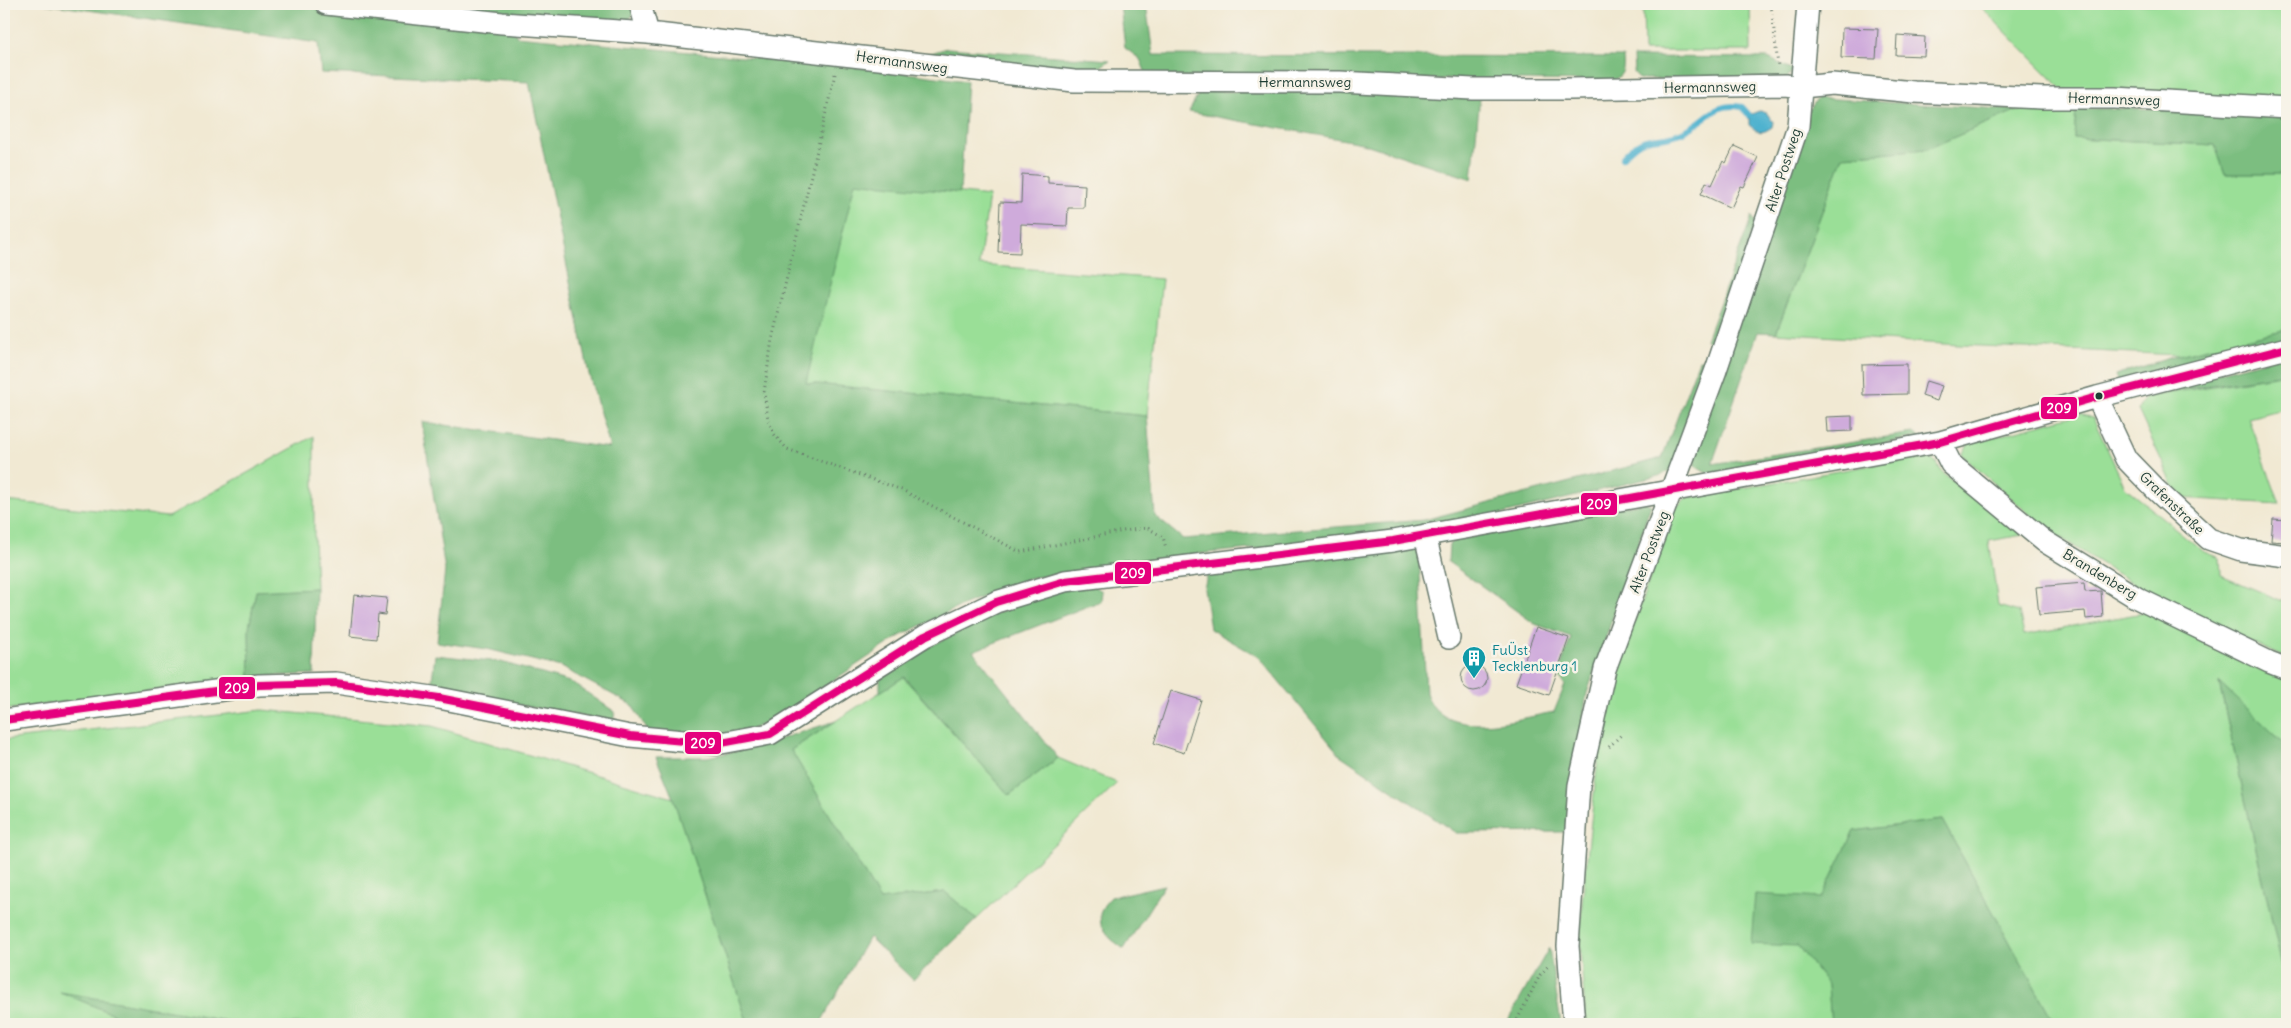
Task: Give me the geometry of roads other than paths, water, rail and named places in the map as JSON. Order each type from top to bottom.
[{"type":"street","name":"Hermannsweg","points":[[326,4],[502,23],[648,33],[1074,81],[1340,82],[1473,89],[1832,84],[1914,92],[2041,98],[2116,98],[2287,108]]},
{"type":"street","points":[[640,4],[648,33]]},
{"type":"street","name":"Alter Postweg","points":[[1574,1024],[1568,946],[1579,785],[1605,669],[1719,361],[1798,126],[1794,86],[1808,4]]},
{"type":"street","points":[[4,720],[259,685],[336,683],[439,698],[630,736],[716,744],[770,734],[925,636],[996,602],[1065,581],[1393,542],[1672,489],[1940,442],[2097,397],[2287,348]]},
{"type":"street","name":"Grafenstraße","points":[[2097,397],[2126,459],[2209,539],[2241,550],[2287,556]]},
{"type":"street","name":"Brandenberg","points":[[1940,442],[1951,464],[2044,541],[2137,598],[2287,669]]},
{"type":"street","points":[[1426,535],[1449,638]]},
{"type":"water","points":[[1759,111],[1766,112],[1773,122],[1772,127],[1763,132],[1749,125],[1749,115]]},
{"type":"waterway","points":[[1622,158],[1638,144],[1650,139],[1680,133],[1723,107],[1742,107],[1749,115]]},
{"type":"place","name":"FuÜst Tecklenburg 1","points":[[1474,679]]}]
